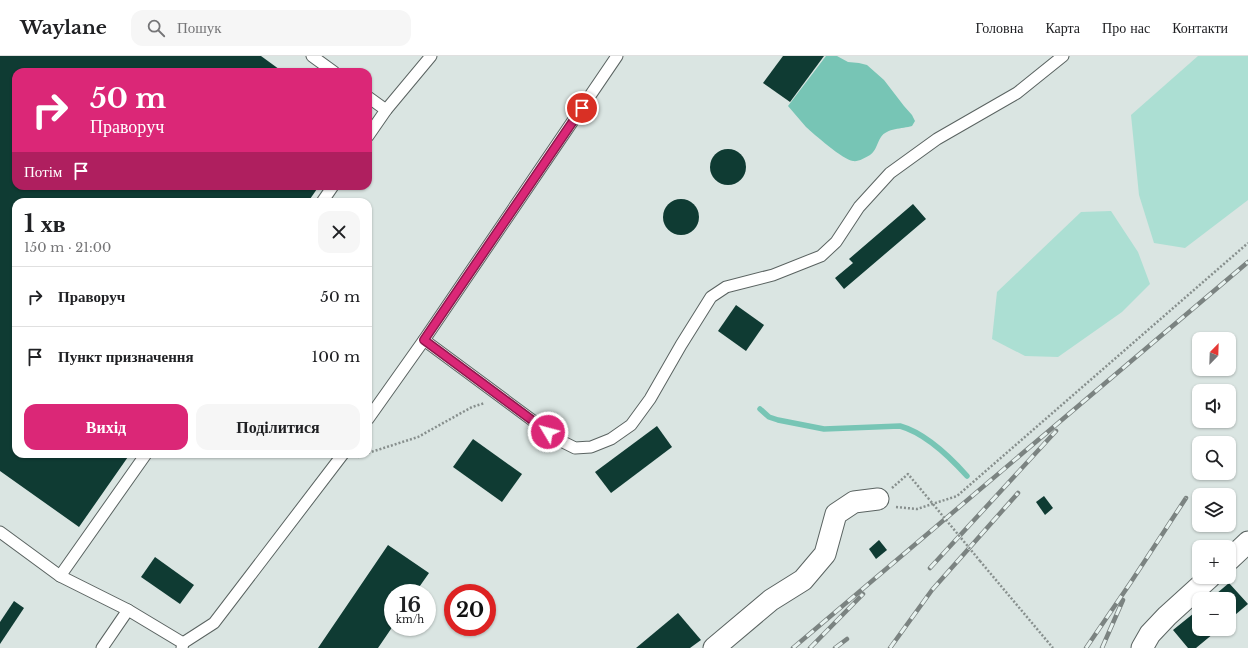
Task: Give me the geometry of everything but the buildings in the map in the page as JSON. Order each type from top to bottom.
[{"type":"street","points":[[714,648],[771,600],[803,580],[825,554],[836,514],[854,502],[878,499]]},
{"type":"street","points":[[1236,553],[1248,542]]},
{"type":"street","points":[[1142,648],[1150,634],[1167,616],[1202,584]]},
{"type":"lane","points":[[312,56],[328,68]]},
{"type":"lane","points":[[372,130],[386,110],[430,56]]},
{"type":"lane","points":[[372,413],[424,340],[617,56]]},
{"type":"lane","points":[[424,340],[559,440],[576,448],[591,447],[611,439],[631,425],[646,404],[711,297],[726,287],[773,275],[821,256],[836,242],[859,207],[890,173],[937,139],[1017,93],[1063,56]]},
{"type":"lane","points":[[372,100],[386,110]]},
{"type":"lane","points":[[60,576],[143,458]]},
{"type":"lane","points":[[0,532],[60,576],[128,610],[182,646],[214,623],[340,458]]},
{"type":"lane","points":[[102,648],[128,610]]},
{"type":"path","points":[[1053,648],[908,474],[878,499],[896,507],[917,509],[957,496],[1248,243]]},
{"type":"path","points":[[372,452],[418,437],[472,407],[504,399]]},
{"type":"shaded area","points":[[826,56],[837,56],[848,62],[867,65],[884,80],[912,115],[915,121],[912,126],[887,132],[881,137],[870,155],[857,161],[848,160],[822,141],[806,127],[788,106]]},
{"type":"shaded area","points":[[1198,56],[1248,56],[1248,200],[1185,248],[1154,243],[1139,195],[1131,115]]},
{"type":"shaded area","points":[[1111,211],[1138,252],[1150,284],[1122,312],[1058,357],[1025,356],[992,339],[997,292],[1081,212]]},
{"type":"waterway","points":[[760,409],[769,417],[778,420],[824,429],[900,426],[909,429],[928,440],[953,461],[967,476]]},
{"type":"railway","points":[[793,648],[1248,262]]},
{"type":"railway","points":[[930,568],[1056,431]]},
{"type":"railway","points":[[890,648],[932,590],[1018,493]]},
{"type":"railway","points":[[1086,648],[1186,498]]},
{"type":"railway","points":[[810,648],[863,594]]},
{"type":"railway","points":[[1102,648],[1123,600]]},
{"type":"railway","points":[[835,648],[847,639]]},
{"type":"route","points":[[548,432],[424,340],[582,108]]}]
